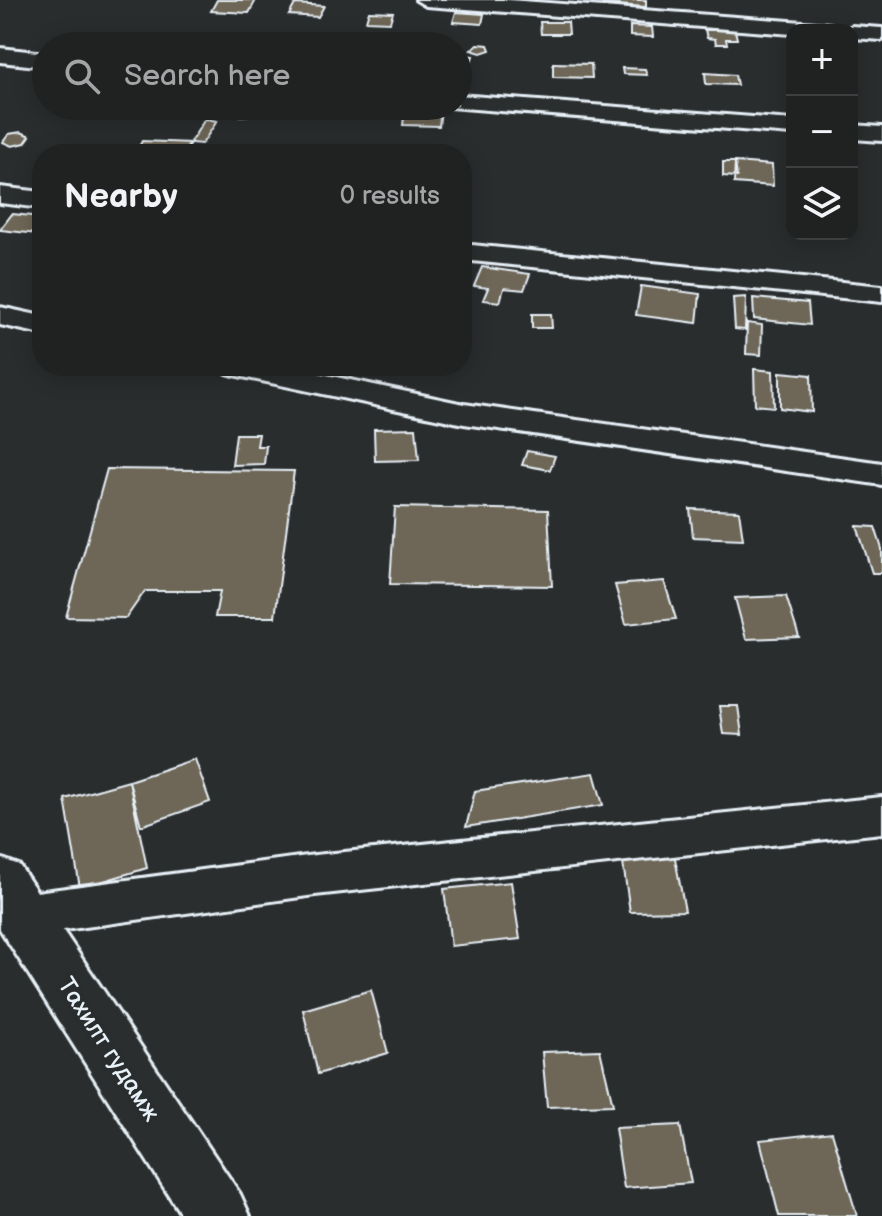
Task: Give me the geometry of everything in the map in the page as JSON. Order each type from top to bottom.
[{"type":"main road","name":"Тахилт гудамж","points":[[11,898],[218,1216]]},
{"type":"street","points":[[426,0],[786,27]]},
{"type":"street","points":[[858,32],[882,34]]},
{"type":"street","points":[[0,55],[32,58]]},
{"type":"street","points":[[472,103],[786,127]]},
{"type":"street","points":[[858,132],[882,134]]},
{"type":"street","points":[[0,195],[32,199]]},
{"type":"street","points":[[472,253],[882,294]]},
{"type":"street","points":[[0,316],[32,323]]},
{"type":"street","points":[[285,376],[464,414],[882,474]]},
{"type":"street","points":[[11,898],[315,875],[882,815]]},
{"type":"building","points":[[217,0],[256,0],[249,13],[211,11]]},
{"type":"building","points":[[603,0],[646,0],[646,7],[603,4]]},
{"type":"building","points":[[295,4],[324,6],[318,17],[289,15]]},
{"type":"building","points":[[369,11],[393,12],[390,22],[366,21]]},
{"type":"building","points":[[456,12],[484,14],[482,24],[453,22]]},
{"type":"building","points":[[540,22],[568,22],[569,34],[541,34]]},
{"type":"building","points":[[630,26],[652,27],[653,37],[630,36]]},
{"type":"building","points":[[705,30],[735,30],[737,39],[726,39],[727,44],[716,44],[715,39],[707,38]]},
{"type":"building","points":[[478,44],[488,45],[490,50],[481,53],[472,49]]},
{"type":"building","points":[[553,63],[591,64],[592,78],[553,77]]},
{"type":"building","points":[[622,68],[645,69],[647,75],[623,74]]},
{"type":"building","points":[[705,73],[735,75],[737,85],[706,84]]},
{"type":"building","points":[[204,120],[217,121],[202,144],[190,143]]},
{"type":"building","points":[[404,120],[440,120],[439,126],[403,125]]},
{"type":"building","points":[[21,132],[30,136],[25,143],[12,146],[3,142],[9,134]]},
{"type":"building","points":[[142,141],[190,143],[189,144],[140,144]]},
{"type":"building","points":[[723,162],[735,162],[737,177],[723,176]]},
{"type":"building","points":[[735,162],[772,165],[773,186],[734,183]]},
{"type":"building","points":[[12,214],[32,216],[32,233],[0,230]]},
{"type":"building","points":[[482,267],[530,274],[524,290],[504,288],[500,302],[483,300],[488,288],[474,286]]},
{"type":"building","points":[[641,286],[700,294],[697,323],[636,315]]},
{"type":"building","points":[[746,297],[745,330],[735,329],[733,298]]},
{"type":"building","points":[[753,298],[808,303],[810,325],[754,319]]},
{"type":"building","points":[[532,314],[551,314],[552,328],[532,328]]},
{"type":"building","points":[[747,323],[762,325],[761,355],[746,354]]},
{"type":"building","points":[[754,369],[773,371],[774,407],[755,405]]},
{"type":"building","points":[[780,372],[811,375],[812,412],[780,408]]},
{"type":"building","points":[[416,428],[419,460],[375,461],[374,429]]},
{"type":"building","points":[[236,434],[259,434],[257,446],[266,446],[264,464],[232,465]]},
{"type":"building","points":[[527,451],[555,456],[550,470],[522,465]]},
{"type":"building","points":[[107,469],[294,471],[275,617],[215,617],[220,591],[145,591],[126,618],[66,617]]},
{"type":"building","points":[[395,507],[548,510],[552,586],[390,584]]},
{"type":"building","points":[[690,509],[739,511],[743,539],[693,537]]},
{"type":"building","points":[[857,526],[875,527],[882,549],[882,573],[872,573]]},
{"type":"building","points":[[664,581],[676,619],[626,624],[615,585]]},
{"type":"building","points":[[786,596],[799,637],[746,639],[735,598]]},
{"type":"building","points":[[719,706],[738,706],[742,735],[723,734]]},
{"type":"building","points":[[195,759],[210,802],[141,826],[129,781]]},
{"type":"building","points":[[594,773],[603,805],[466,827],[475,791]]},
{"type":"building","points":[[129,781],[147,868],[80,888],[65,799]]},
{"type":"building","points":[[674,853],[685,911],[630,912],[622,856]]},
{"type":"building","points":[[511,882],[520,939],[451,946],[444,889]]},
{"type":"building","points":[[371,990],[388,1053],[318,1074],[303,1010]]},
{"type":"building","points":[[600,1050],[613,1105],[547,1107],[542,1052]]},
{"type":"building","points":[[680,1125],[691,1183],[624,1188],[615,1128]]},
{"type":"building","points":[[832,1132],[857,1216],[779,1216],[760,1140]]}]
